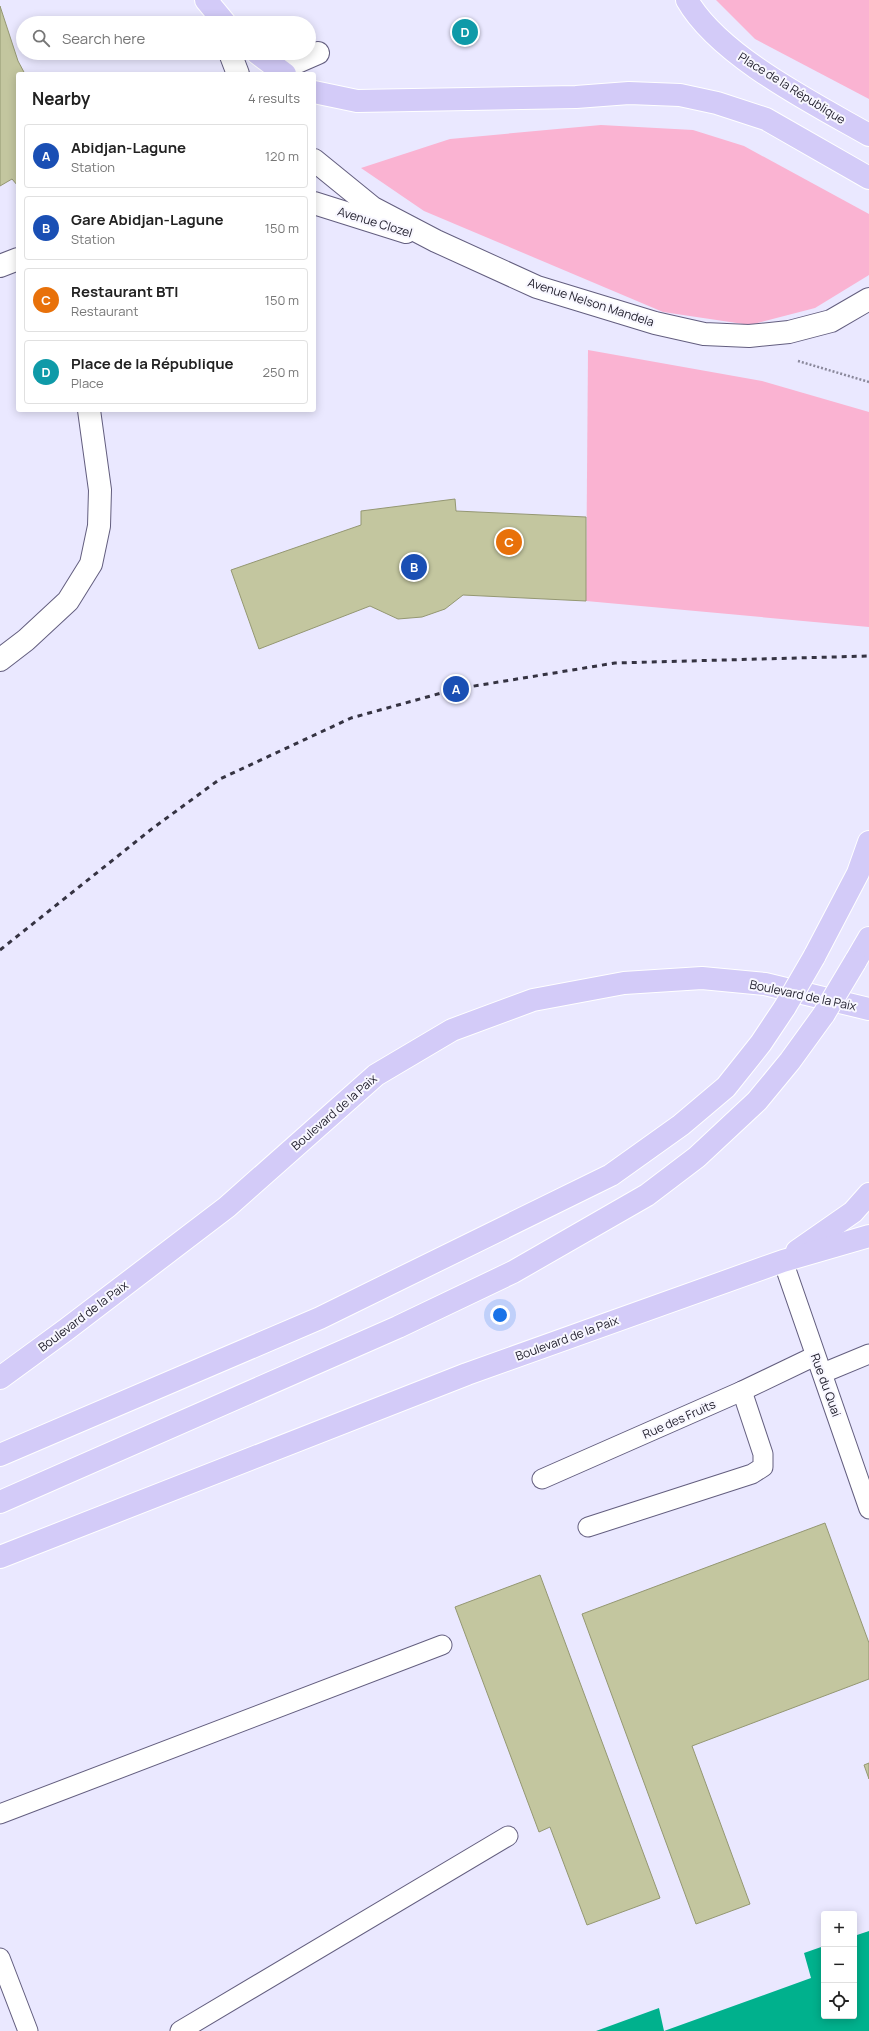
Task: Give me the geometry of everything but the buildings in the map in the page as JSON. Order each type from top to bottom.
[{"type":"main road","name":"Place de la République","points":[[687,0],[693,11],[709,29],[740,56],[792,90],[869,135]]},
{"type":"main road","points":[[266,60],[282,72],[305,60]]},
{"type":"main road","points":[[316,92],[357,101],[576,97],[630,93],[680,96],[717,103],[766,119],[869,178]]},
{"type":"main road","name":"Avenue Nelson Mandela","points":[[316,162],[373,208],[436,241],[537,287],[655,323],[704,334],[749,336],[789,332],[831,321],[869,299]]},
{"type":"main road","name":"Avenue Clozel","points":[[316,204],[436,241]]},
{"type":"main road","points":[[0,266],[16,260]]},
{"type":"main road","points":[[0,660],[26,640],[68,601],[91,564],[99,526],[100,490],[90,412]]},
{"type":"main road","points":[[0,1455],[320,1318],[611,1175],[681,1125],[726,1087],[761,1043],[785,1007],[814,957],[858,873],[869,842]]},
{"type":"main road","points":[[0,1502],[398,1327],[513,1272],[647,1195],[697,1156],[757,1101],[790,1061],[824,1014],[869,938]]},
{"type":"main road","name":"Boulevard de la Paix","points":[[0,1378],[227,1207],[376,1075],[452,1030],[533,1000],[624,983],[702,978],[765,984],[869,1009]]},
{"type":"main road","points":[[783,1261],[853,1212],[869,1194]]},
{"type":"main road","name":"Boulevard de la Paix","points":[[0,1557],[467,1374],[783,1261],[869,1236]]},
{"type":"lane","name":"Rue du Quai","points":[[783,1261],[869,1509]]},
{"type":"lane","points":[[823,1373],[869,1354]]},
{"type":"lane","name":"Rue des Fruits","points":[[542,1479],[742,1391],[815,1356]]},
{"type":"lane","points":[[588,1527],[752,1474],[763,1467],[763,1454],[742,1391]]},
{"type":"lane","points":[[0,1814],[442,1645]]},
{"type":"lane","points":[[180,2031],[508,1836]]},
{"type":"lane","points":[[0,1958],[28,2031]]},
{"type":"shaded area","points":[[716,0],[869,0],[869,99],[755,39]]},
{"type":"shaded area","points":[[601,125],[693,130],[744,146],[869,214],[869,275],[815,308],[750,325],[663,312],[424,211],[361,168],[450,139]]},
{"type":"shaded area","points":[[588,350],[762,381],[869,412],[869,627],[586,601]]},
{"type":"shaded area","points":[[869,1931],[869,2031],[664,2031],[811,1978],[804,1953],[821,1947],[821,2019],[857,2019],[857,1935]]},
{"type":"shaded area","points":[[659,2008],[664,2031],[596,2031]]},
{"type":"railway","points":[[0,950],[153,828],[220,779],[351,718],[456,689],[615,663],[869,656]]},
{"type":"place","name":"Place de la République","points":[[465,32]]},
{"type":"place","name":"Restaurant BTI","points":[[509,542]]},
{"type":"place","name":"Gare Abidjan-Lagune","points":[[414,567]]},
{"type":"place","name":"Abidjan-Lagune","points":[[456,689]]}]
